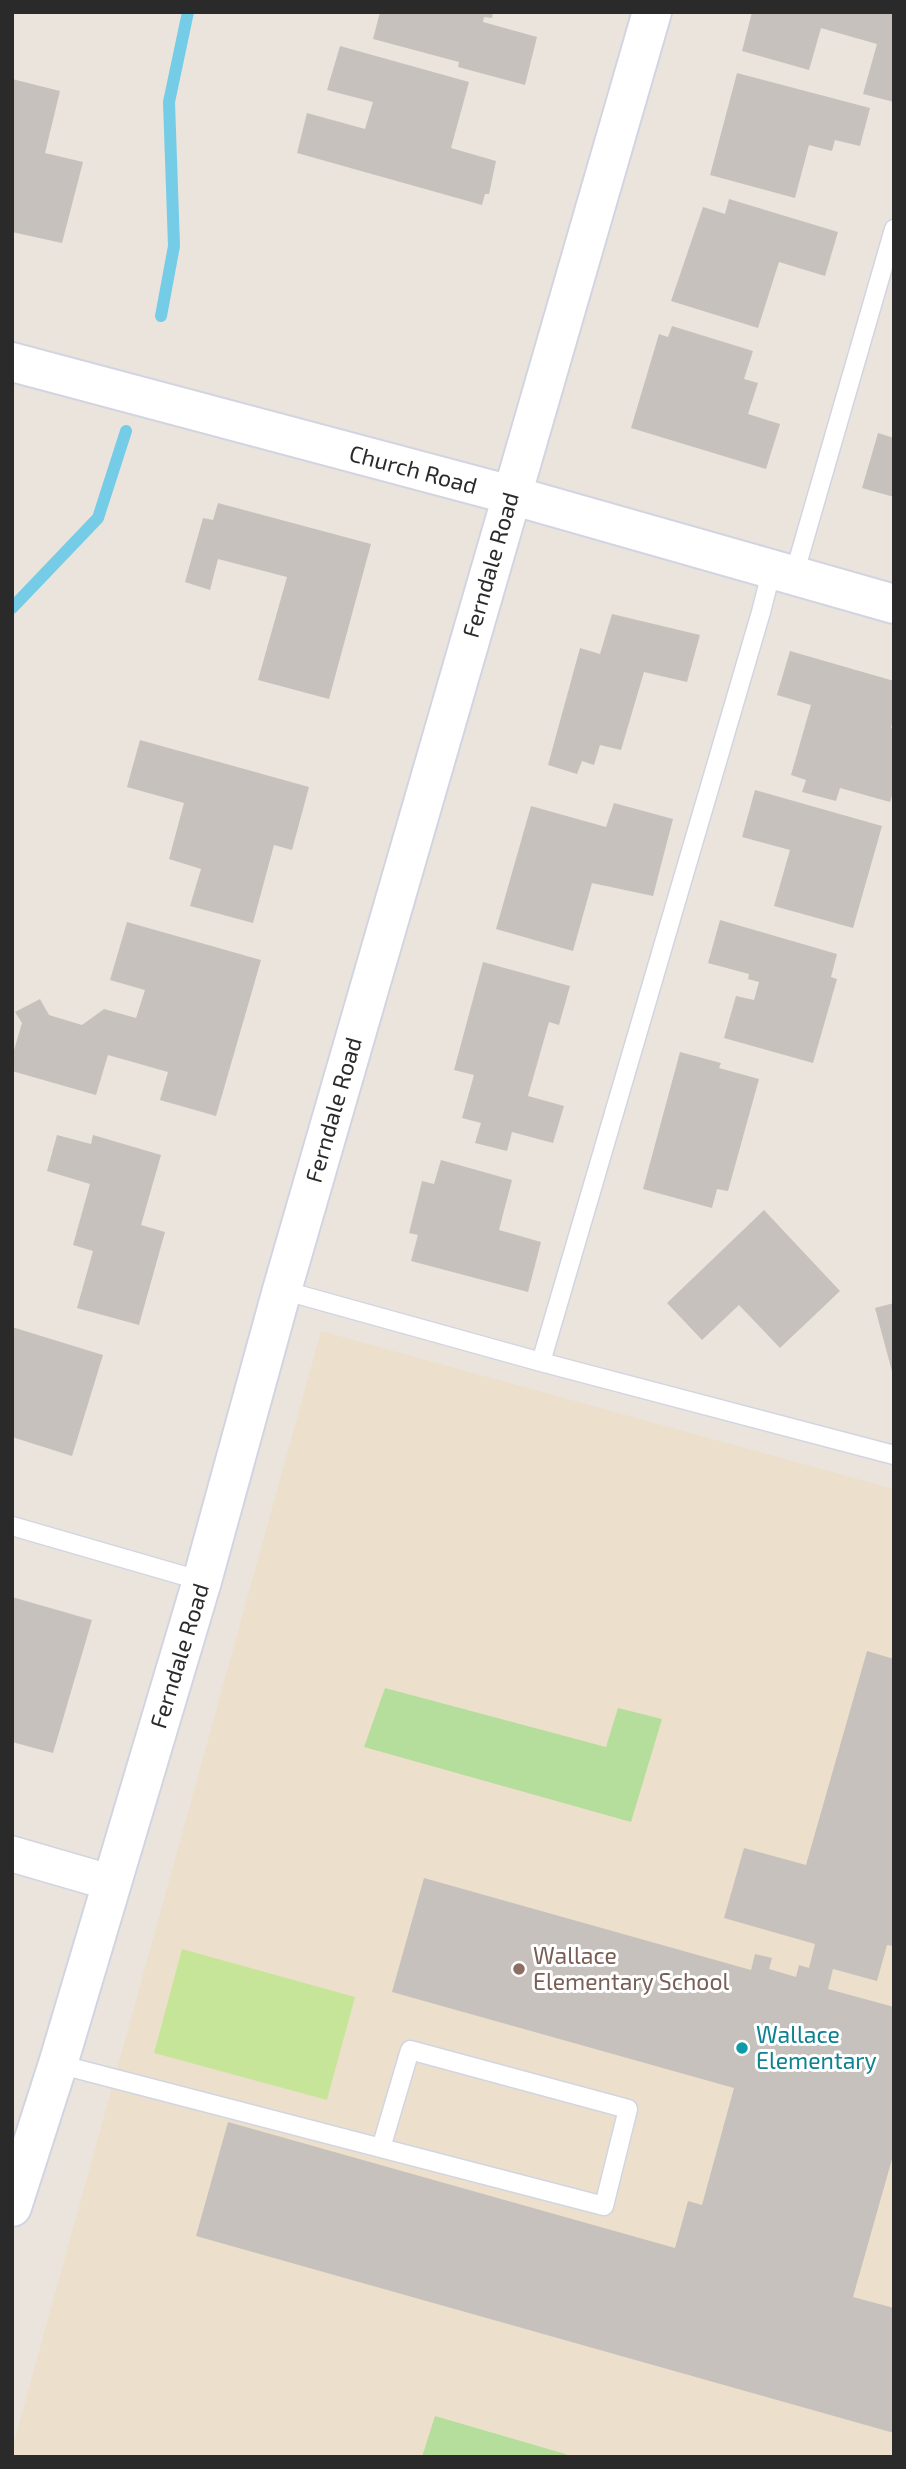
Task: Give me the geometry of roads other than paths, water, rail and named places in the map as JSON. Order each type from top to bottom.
[{"type":"street","name":"Ferndale Road","points":[[15,2190],[58,2064],[202,1581],[282,1290],[652,12]]},
{"type":"street","name":"Church Road","points":[[12,362],[511,495],[894,604]]},
{"type":"street","points":[[12,1854],[112,1884]]},
{"type":"lane","points":[[541,1362],[761,612],[783,572],[894,229]]},
{"type":"lane","points":[[282,1290],[894,1455]]},
{"type":"lane","points":[[12,1526],[202,1581]]},
{"type":"lane","points":[[58,2064],[604,2206],[628,2109],[410,2050],[381,2148]]},
{"type":"waterway","points":[[161,316],[174,246],[169,102],[188,12]]},
{"type":"waterway","points":[[12,608],[98,518],[126,431]]},
{"type":"place","name":"Wallace Elementary School","points":[[519,1969]]},
{"type":"place","name":"Wallace Elementary","points":[[742,2048]]}]
